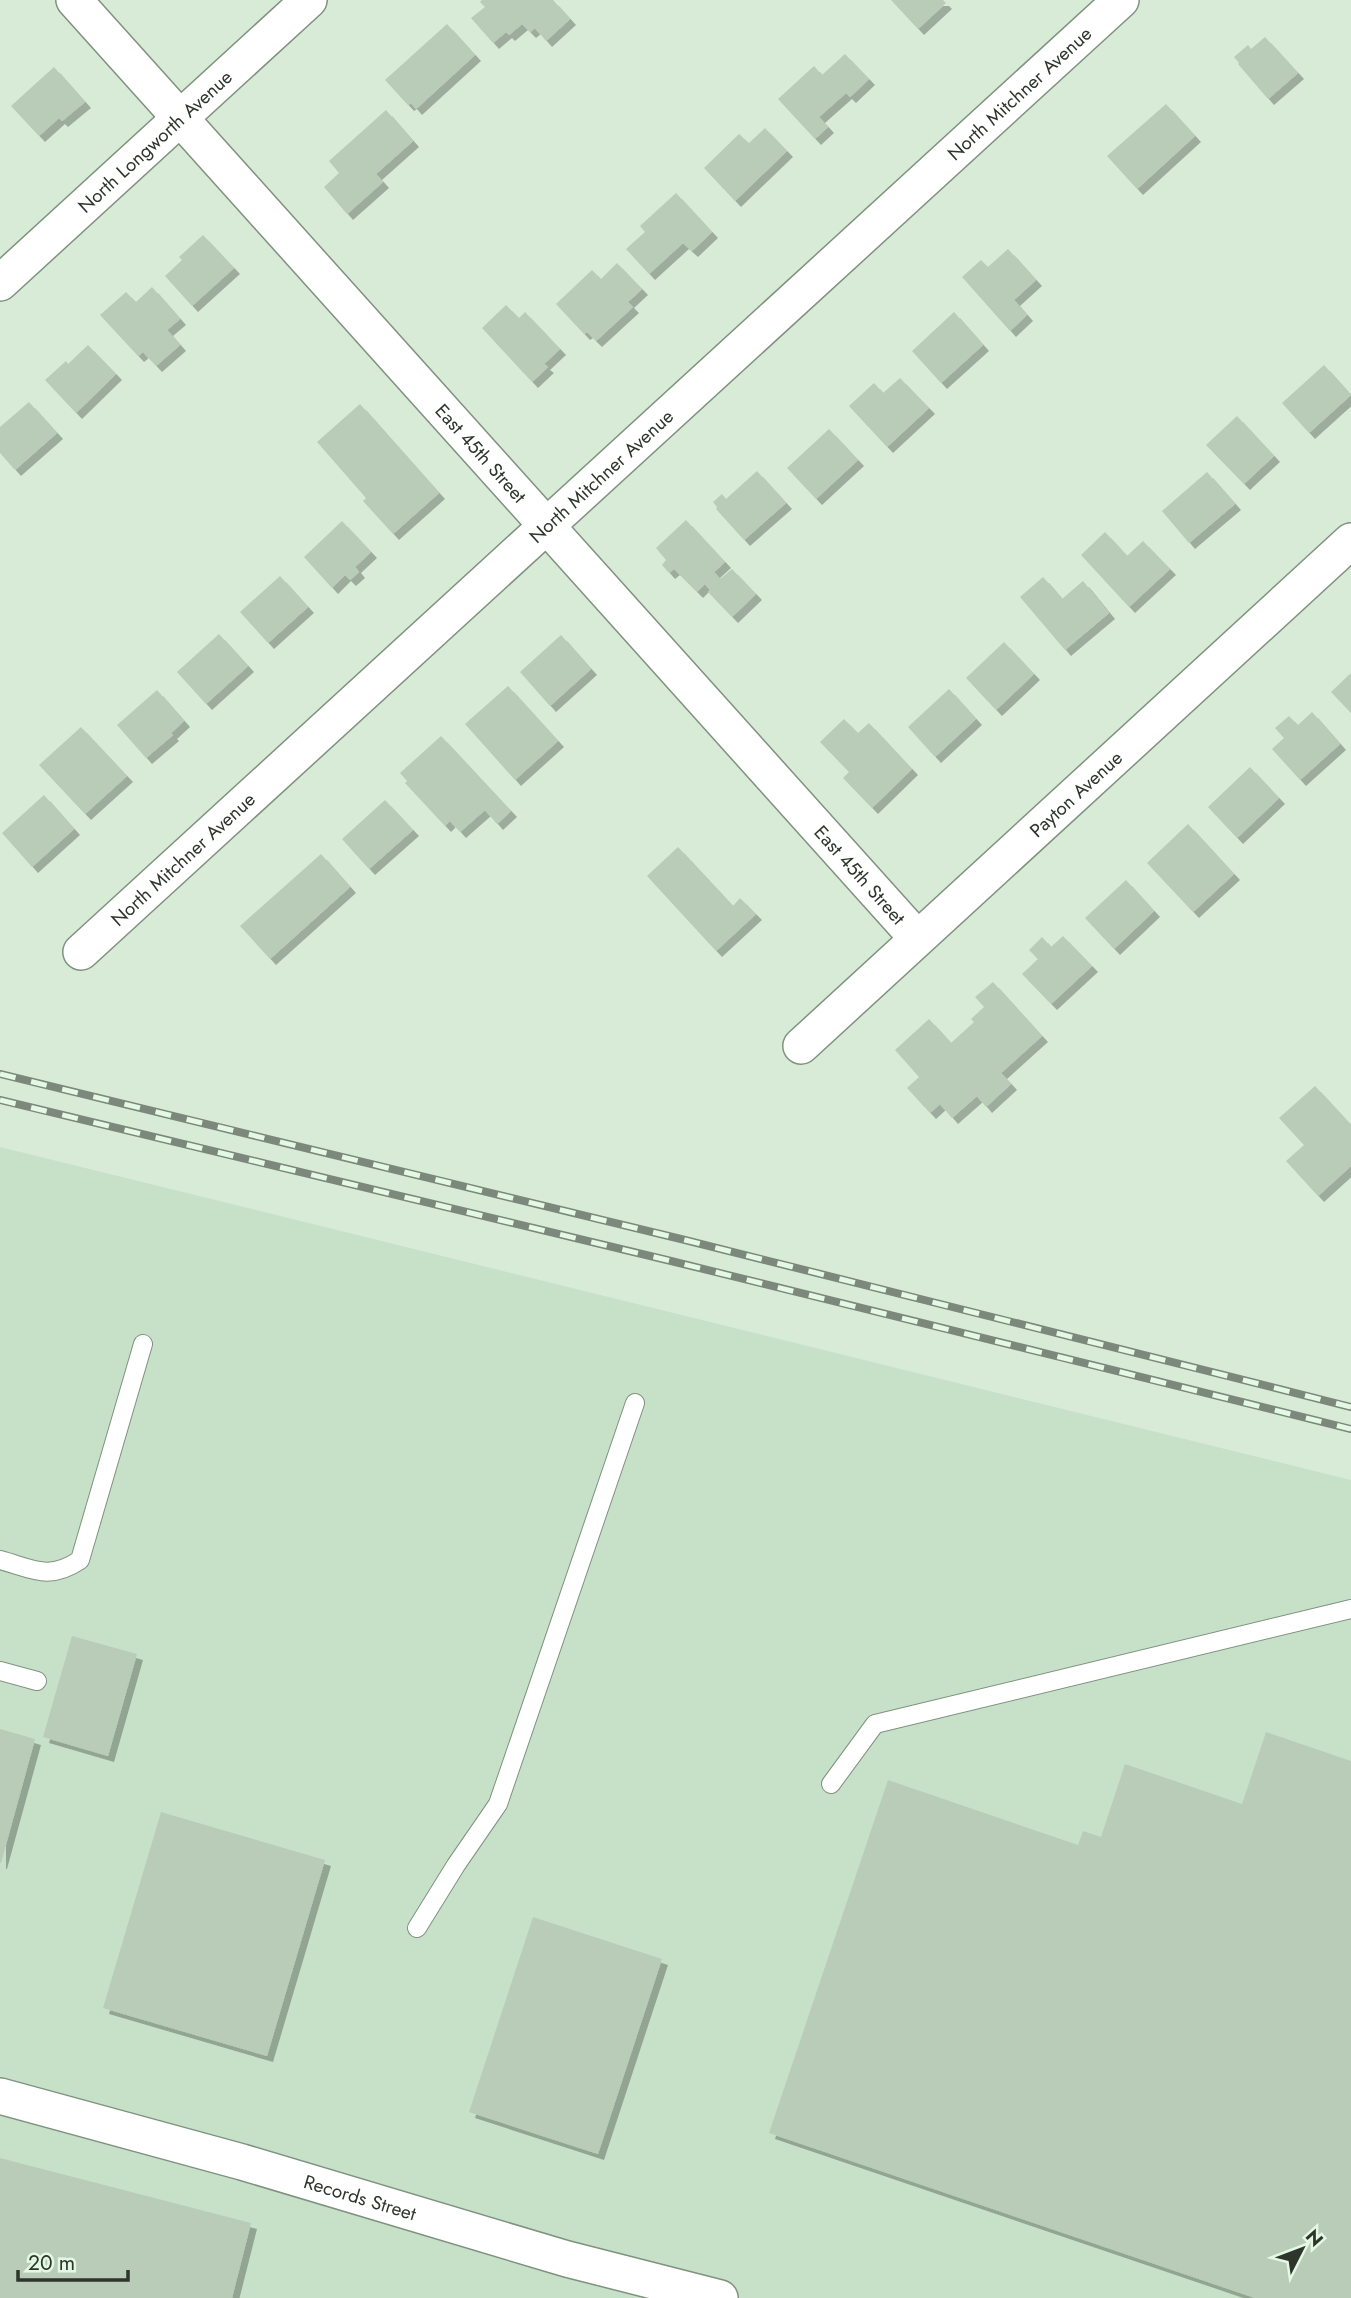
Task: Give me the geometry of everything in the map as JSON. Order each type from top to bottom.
[{"type":"street","name":"East 45th Street","points":[[74,0],[917,938]]},
{"type":"street","name":"North Longworth Avenue","points":[[0,283],[309,0]]},
{"type":"street","name":"North Mitchner Avenue","points":[[81,952],[1121,0]]},
{"type":"street","name":"Payton Avenue","points":[[802,1046],[1351,541]]},
{"type":"street","name":"Records Street","points":[[0,2096],[242,2162],[567,2259],[720,2298]]},
{"type":"lane","points":[[0,1560],[48,1573],[64,1571],[80,1560],[143,1344]]},
{"type":"lane","points":[[417,1928],[498,1804],[635,1403]]},
{"type":"lane","points":[[831,1784],[874,1724],[1351,1609]]},
{"type":"lane","points":[[0,1671],[37,1681]]},
{"type":"shaded area","points":[[0,1147],[1351,1480],[1351,2298],[0,2298]]},
{"type":"building","points":[[553,0],[570,19],[546,41],[535,28],[530,32],[522,24],[493,43],[471,18],[485,7],[480,2]]},
{"type":"building","points":[[891,0],[943,0],[946,3],[918,29]]},
{"type":"building","points":[[447,24],[475,55],[416,109],[411,103],[408,105],[385,80]]},
{"type":"building","points":[[1265,37],[1298,73],[1268,99],[1234,57],[1248,45],[1251,49]]},
{"type":"building","points":[[845,54],[869,79],[850,97],[846,93],[819,117],[828,127],[815,139],[778,99],[814,66],[822,75]]},
{"type":"building","points":[[54,67],[85,102],[62,121],[59,118],[39,136],[11,106]]},
{"type":"building","points":[[1166,104],[1195,136],[1137,189],[1107,156]]},
{"type":"building","points":[[386,110],[413,141],[376,174],[383,182],[347,214],[324,187],[339,173],[329,161]]},
{"type":"building","points":[[765,128],[787,151],[735,201],[704,168],[739,134],[749,143]]},
{"type":"building","points":[[676,193],[712,232],[692,251],[683,243],[649,274],[626,249],[645,232],[640,226]]},
{"type":"building","points":[[203,235],[234,268],[192,306],[165,276],[182,260],[179,257]]},
{"type":"building","points":[[1008,249],[1036,280],[1014,300],[1027,315],[1010,331],[962,277],[981,260],[988,267]]},
{"type":"building","points":[[617,263],[642,289],[628,302],[633,307],[596,341],[587,332],[584,334],[556,304],[592,270],[601,279]]},
{"type":"building","points":[[152,287],[180,319],[167,330],[180,345],[156,366],[143,352],[138,356],[100,315],[126,292],[136,302]]},
{"type":"building","points":[[506,305],[519,318],[525,312],[560,349],[544,364],[548,367],[532,382],[482,328]]},
{"type":"building","points":[[954,312],[983,345],[941,383],[912,351]]},
{"type":"building","points":[[88,345],[116,374],[76,413],[45,380],[66,361],[68,364]]},
{"type":"building","points":[[1324,365],[1351,395],[1309,433],[1282,403]]},
{"type":"building","points":[[900,378],[929,408],[887,447],[849,406],[874,383],[883,393]]},
{"type":"building","points":[[29,402],[57,433],[15,470],[0,453],[0,427]]},
{"type":"building","points":[[360,404],[439,493],[393,534],[363,501],[366,498],[317,442]]},
{"type":"building","points":[[1237,416],[1274,456],[1244,484],[1206,445]]},
{"type":"building","points":[[829,429],[858,460],[816,499],[787,468]]},
{"type":"building","points":[[757,471],[786,503],[744,540],[716,509],[713,502],[722,494],[726,499]]},
{"type":"building","points":[[1207,472],[1235,504],[1189,543],[1162,511]]},
{"type":"building","points":[[686,520],[725,562],[714,572],[720,579],[732,569],[756,594],[732,617],[708,592],[710,590],[705,584],[697,592],[674,569],[669,573],[662,565],[666,560],[656,548]]},
{"type":"building","points":[[342,521],[371,552],[355,567],[359,572],[350,580],[345,575],[332,588],[304,557]]},
{"type":"building","points":[[1105,532],[1127,556],[1143,541],[1170,569],[1129,607],[1081,555]]},
{"type":"building","points":[[280,576],[308,607],[268,643],[240,612]]},
{"type":"building","points":[[1043,577],[1062,599],[1083,581],[1109,613],[1065,650],[1020,597]]},
{"type":"building","points":[[219,634],[248,666],[206,704],[177,672]]},
{"type":"building","points":[[561,635],[591,669],[550,706],[520,672]]},
{"type":"building","points":[[1004,642],[1034,674],[996,710],[966,678]]},
{"type":"building","points":[[1351,673],[1351,713],[1331,692]]},
{"type":"building","points":[[508,686],[558,741],[515,780],[465,724]]},
{"type":"building","points":[[949,689],[976,719],[935,757],[908,727]]},
{"type":"building","points":[[157,690],[184,721],[171,733],[173,735],[146,758],[117,725]]},
{"type":"building","points":[[1312,712],[1340,744],[1300,780],[1272,749],[1284,738],[1275,728],[1289,716],[1298,725]]},
{"type":"building","points":[[844,719],[858,733],[869,723],[912,769],[872,808],[843,778],[849,772],[820,742]]},
{"type":"building","points":[[81,727],[127,776],[85,814],[39,765]]},
{"type":"building","points":[[441,736],[511,811],[497,824],[485,810],[460,832],[450,821],[445,826],[405,783],[407,781],[400,773]]},
{"type":"building","points":[[1250,767],[1279,798],[1237,838],[1208,807]]},
{"type":"building","points":[[44,795],[74,829],[32,867],[2,833]]},
{"type":"building","points":[[385,800],[413,830],[369,869],[342,839]]},
{"type":"building","points":[[1188,824],[1234,874],[1193,912],[1147,863]]},
{"type":"building","points":[[678,847],[733,906],[740,898],[756,914],[716,951],[647,876]]},
{"type":"building","points":[[321,854],[350,887],[270,959],[240,926]]},
{"type":"building","points":[[1126,880],[1154,911],[1114,949],[1085,918]]},
{"type":"building","points":[[1063,936],[1092,966],[1051,1004],[1022,974],[1038,959],[1029,950],[1042,937],[1051,947]]},
{"type":"building","points":[[993,982],[1042,1036],[1001,1073],[1011,1084],[986,1107],[977,1096],[952,1118],[940,1104],[930,1113],[907,1088],[919,1077],[895,1050],[929,1019],[951,1043],[974,1022],[971,1019],[984,1007],[975,997]]},
{"type":"building","points":[[1315,1086],[1351,1125],[1351,1166],[1318,1196],[1286,1161],[1304,1145],[1279,1118]]},
{"type":"building","points":[[72,1636],[137,1654],[108,1756],[43,1737]]},
{"type":"building","points":[[0,1729],[35,1739],[1,1863],[0,1863]]},
{"type":"building","points":[[1266,1732],[1351,1761],[1351,2298],[1255,2298],[769,2133],[888,1780],[1078,1845],[1083,1831],[1101,1837],[1125,1764],[1242,1804]]},
{"type":"building","points":[[161,1812],[325,1860],[267,2056],[103,2008]]},
{"type":"building","points":[[533,1917],[662,1959],[598,2154],[469,2112]]},
{"type":"building","points":[[0,2158],[251,2223],[232,2298],[0,2298]]},
{"type":"railway","points":[[0,1074],[685,1240],[1351,1407]]},
{"type":"railway","points":[[0,1100],[671,1261],[1351,1429]]}]
